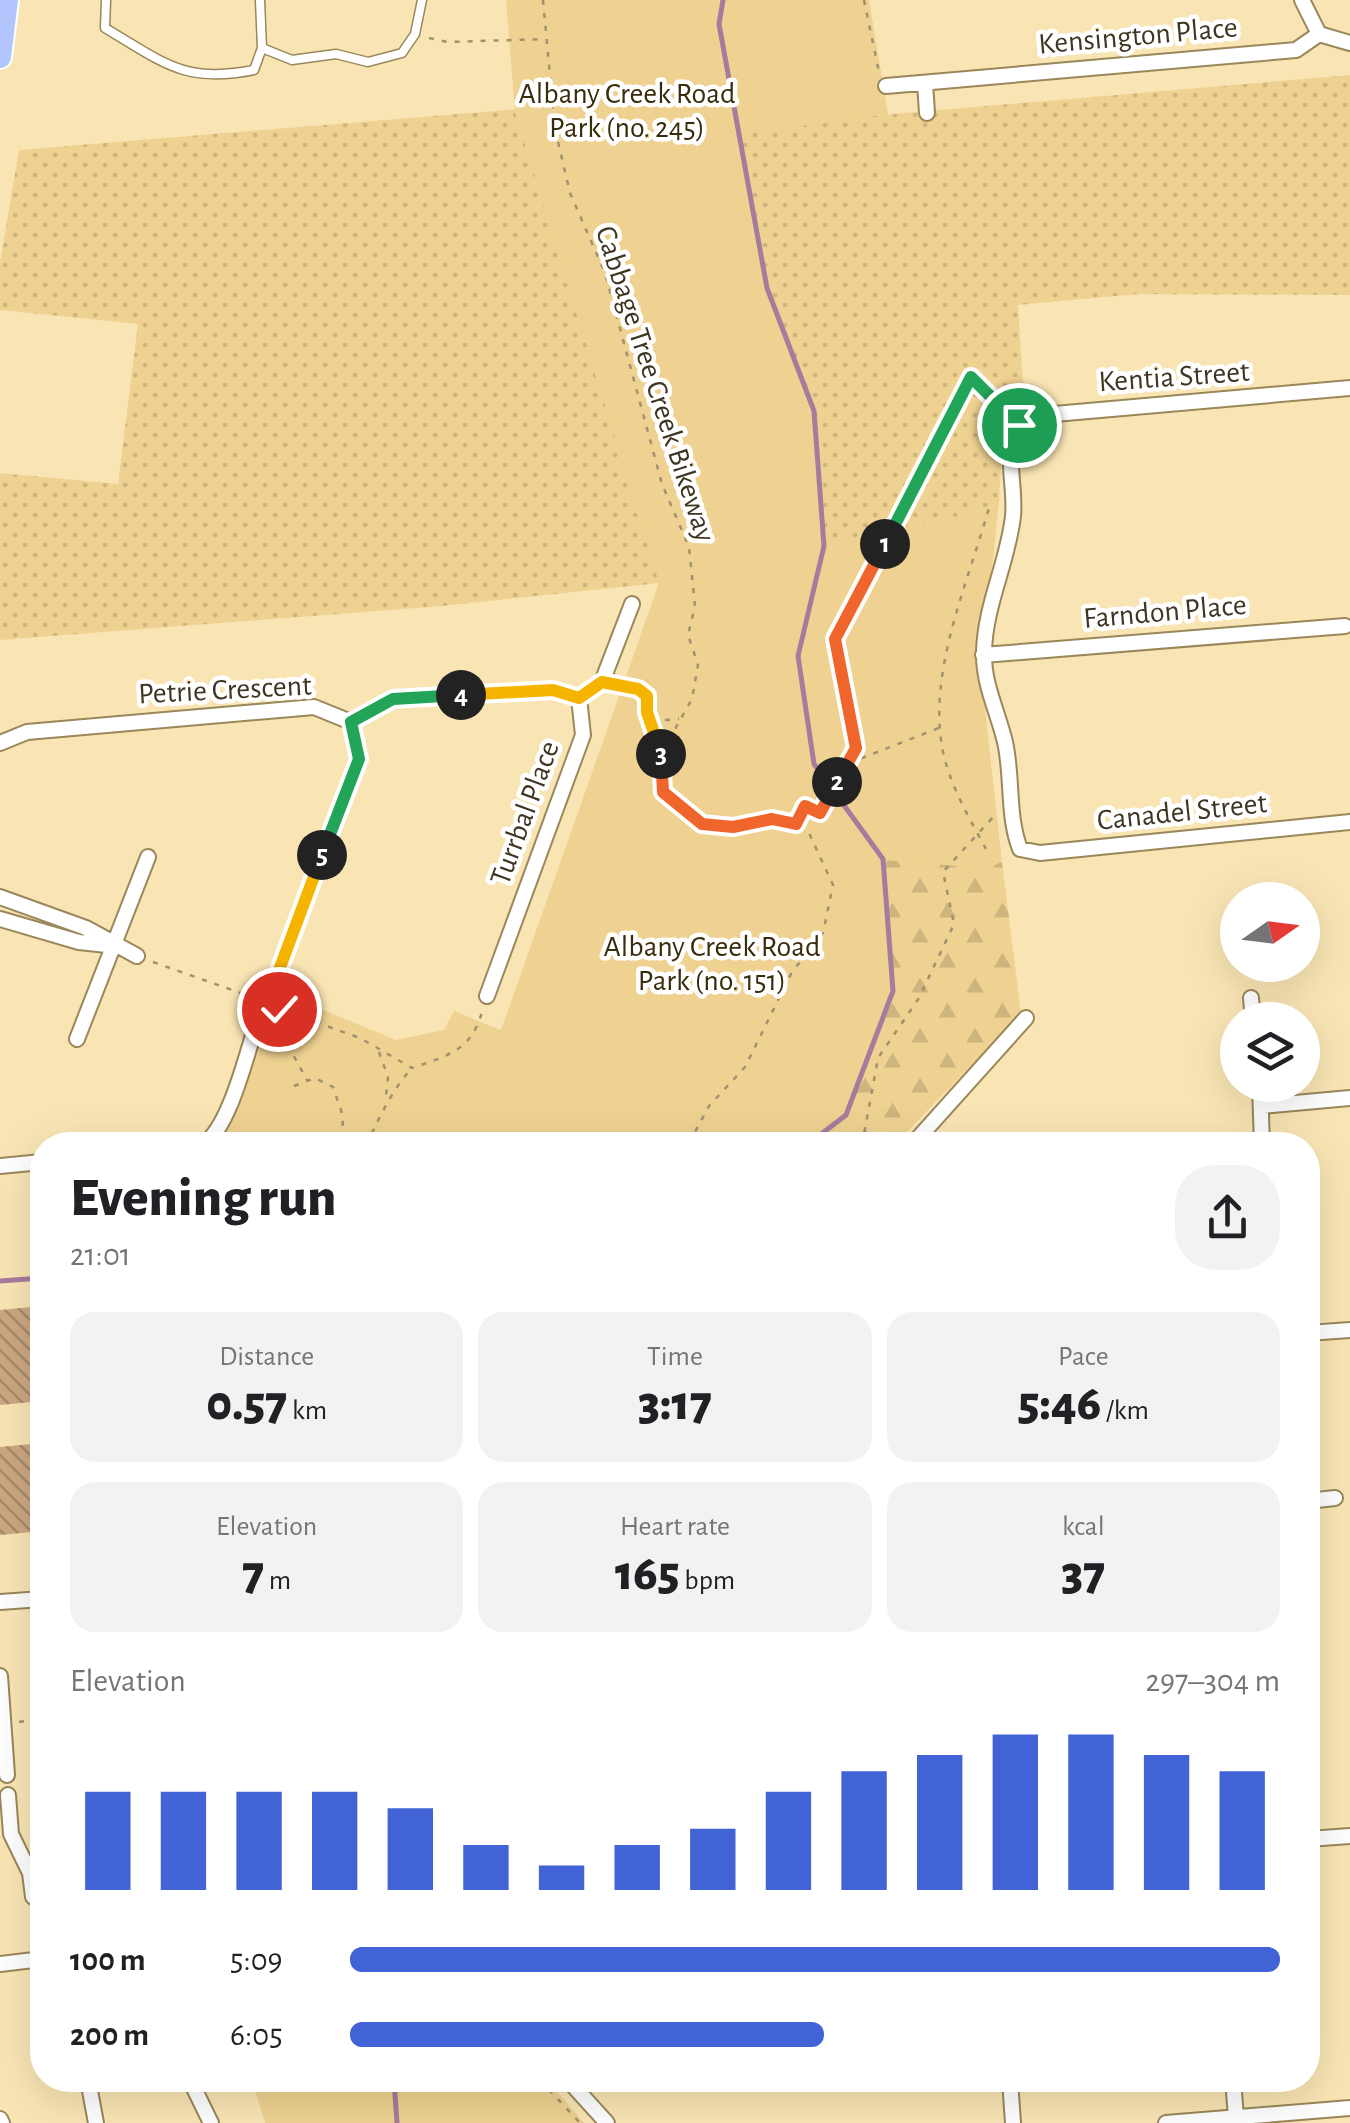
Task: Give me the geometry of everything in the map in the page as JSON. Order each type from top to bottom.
[{"type":"main road","points":[[0,58],[7,0]]},
{"type":"street","points":[[1302,0],[1320,34],[1350,43]]},
{"type":"street","name":"Kensington Place","points":[[886,86],[1296,50],[1320,34]]},
{"type":"street","points":[[925,83],[928,113]]},
{"type":"street","name":"Kentia Street","points":[[1019,425],[1044,415],[1350,388]]},
{"type":"street","points":[[1011,801],[1004,740],[990,699],[984,655],[988,614],[1013,517],[1010,454],[1019,425]]},
{"type":"street","points":[[579,698],[602,682],[632,604]]},
{"type":"street","name":"Farndon Place","points":[[984,655],[1348,626]]},
{"type":"street","name":"Turrbal Place","points":[[351,722],[393,699],[553,690],[579,698],[583,735],[486,996]]},
{"type":"street","name":"Petrie Crescent","points":[[0,743],[27,732],[314,707],[351,722],[359,759],[272,989]]},
{"type":"street","name":"Canadel Street","points":[[1011,801],[1020,849],[1040,854],[1350,822]]},
{"type":"street","points":[[77,1039],[148,856]]},
{"type":"street","points":[[0,897],[86,928],[113,946],[138,956]]},
{"type":"street","points":[[0,918],[80,942],[113,946]]},
{"type":"street","points":[[217,1132],[222,1123],[270,1014],[278,994],[264,988],[252,997],[252,1008],[270,1014]]},
{"type":"street","points":[[1251,998],[1251,1002]]},
{"type":"street","points":[[924,1132],[1026,1018]]},
{"type":"street","points":[[1262,1106],[1350,1098]]},
{"type":"street","points":[[1262,1102],[1262,1132]]},
{"type":"street","points":[[0,1166],[30,1163]]},
{"type":"street","points":[[1320,1333],[1350,1330]]},
{"type":"street","points":[[1320,1499],[1335,1498]]},
{"type":"street","points":[[0,1602],[30,1600]]},
{"type":"street","points":[[0,1676],[7,1775]]},
{"type":"street","points":[[8,1796],[8,1846],[30,1872]]},
{"type":"street","points":[[1320,1839],[1350,1836]]},
{"type":"street","points":[[0,1964],[30,1960]]},
{"type":"street","points":[[90,2092],[96,2123]]},
{"type":"street","points":[[196,2092],[210,2123]]},
{"type":"street","points":[[579,2092],[607,2123]]},
{"type":"street","points":[[1011,2092],[1014,2123]]},
{"type":"street","points":[[1234,2092],[1236,2117]]},
{"type":"street","points":[[1166,2123],[1350,2108]]},
{"type":"lane","points":[[106,0],[106,28],[181,70],[214,78],[254,70],[262,48],[260,0]]},
{"type":"lane","points":[[262,48],[292,60],[336,54],[368,62],[402,53],[415,34],[422,0]]},
{"type":"path","name":"Cabbage Tree Creek Bikeway","points":[[543,0],[555,129],[570,193],[606,273],[662,484],[689,548],[696,606],[688,635],[698,665],[692,699],[662,752]]},
{"type":"path","points":[[864,0],[886,86]]},
{"type":"path","points":[[415,34],[448,42],[546,39]]},
{"type":"path","points":[[796,824],[805,806],[820,813],[856,748],[835,639],[971,377],[1019,425]]},
{"type":"path","points":[[986,849],[948,771],[941,727],[946,659],[988,510]]},
{"type":"path","points":[[602,682],[638,689],[647,696],[662,752],[663,792],[702,824],[733,827],[772,819],[796,824],[809,833],[832,885],[823,933],[792,972],[745,1066],[709,1106],[695,1132]]},
{"type":"path","points":[[651,722],[678,719]]},
{"type":"path","points":[[847,764],[941,727]]},
{"type":"path","points":[[864,1132],[878,1058],[919,998],[954,924],[944,872],[977,832],[1011,801]]},
{"type":"path","points":[[138,956],[252,997]]},
{"type":"path","points":[[386,1098],[412,1068],[461,1052],[478,1029],[486,996]]},
{"type":"path","points":[[270,1014],[360,1038],[412,1068]]},
{"type":"path","points":[[270,1014],[307,1080]]},
{"type":"path","points":[[374,1132],[381,1119],[388,1077],[379,1052]]},
{"type":"path","points":[[294,1086],[321,1079],[340,1099],[341,1132]]},
{"type":"path","points":[[1,1724],[30,1720]]},
{"type":"path","points":[[551,2092],[580,2123]]},
{"type":"green space","points":[[506,0],[869,0],[888,114],[739,135],[739,142],[767,288],[814,411],[824,545],[965,515],[999,502],[981,671],[1002,862],[984,868],[883,860],[893,991],[846,1115],[824,1132],[225,1132],[265,1035],[285,1019],[294,998],[396,1040],[444,1030],[454,1011],[501,1030],[659,583],[515,112]]},
{"type":"green space","name":"Albany Creek Road Park (no. 245)","points":[[1350,75],[1350,295],[1139,294],[1018,305],[1024,401],[1003,426],[999,502],[965,515],[659,583],[443,606],[0,640],[0,473],[118,484],[138,324],[0,310],[0,263],[19,150],[812,85],[835,119]]},
{"type":"green space","name":"Albany Creek Road Park (no. 151)","points":[[659,583],[984,868],[1002,862],[1021,1014],[907,1132],[692,1132]]},
{"type":"green space","points":[[256,2092],[557,2092],[584,2123],[265,2123]]},
{"type":"building","points":[[30,1307],[30,1402],[0,1405],[0,1310]]},
{"type":"building","points":[[30,1444],[30,1532],[0,1535],[0,1447]]},
{"type":"waterway","points":[[723,0],[719,24],[767,288],[814,411],[824,546],[798,656],[814,764],[883,859],[893,991],[846,1115],[824,1132]]},
{"type":"waterway","points":[[0,1281],[30,1279]]},
{"type":"waterway","points":[[395,2092],[397,2123]]},
{"type":"route","points":[[279,1009],[278,994],[272,989],[359,759],[351,722],[393,699],[553,690],[579,698],[602,682],[638,689],[647,696],[647,712],[662,752],[663,792],[702,824],[733,827],[772,819],[796,824],[805,806],[820,813],[856,748],[835,639],[971,377],[1019,425]]}]
